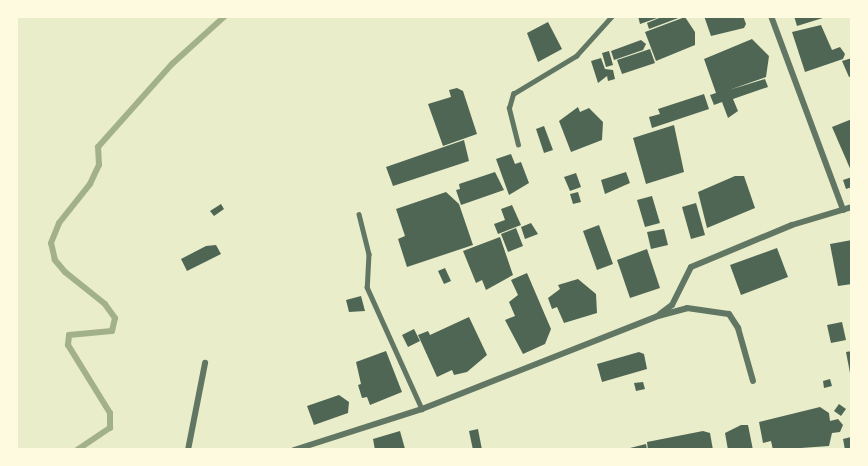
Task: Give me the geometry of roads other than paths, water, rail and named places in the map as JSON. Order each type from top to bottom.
[{"type":"street","points":[[771,16],[843,210]]},
{"type":"street","points":[[658,316],[672,305],[691,267],[792,225],[852,207]]},
{"type":"street","points":[[294,450],[422,409],[658,316],[687,309],[729,314],[738,328],[753,381]]},
{"type":"street","points":[[188,450],[205,363]]},
{"type":"lane","points":[[518,145],[508,108],[513,94],[576,56],[612,16]]},
{"type":"lane","points":[[359,214],[369,254],[367,287],[422,409]]},
{"type":"waterway","points":[[77,450],[110,428],[110,413],[68,345],[69,335],[112,331],[115,318],[105,304],[65,272],[55,260],[51,243],[59,223],[90,184],[99,165],[98,147],[172,64],[225,16]]}]
